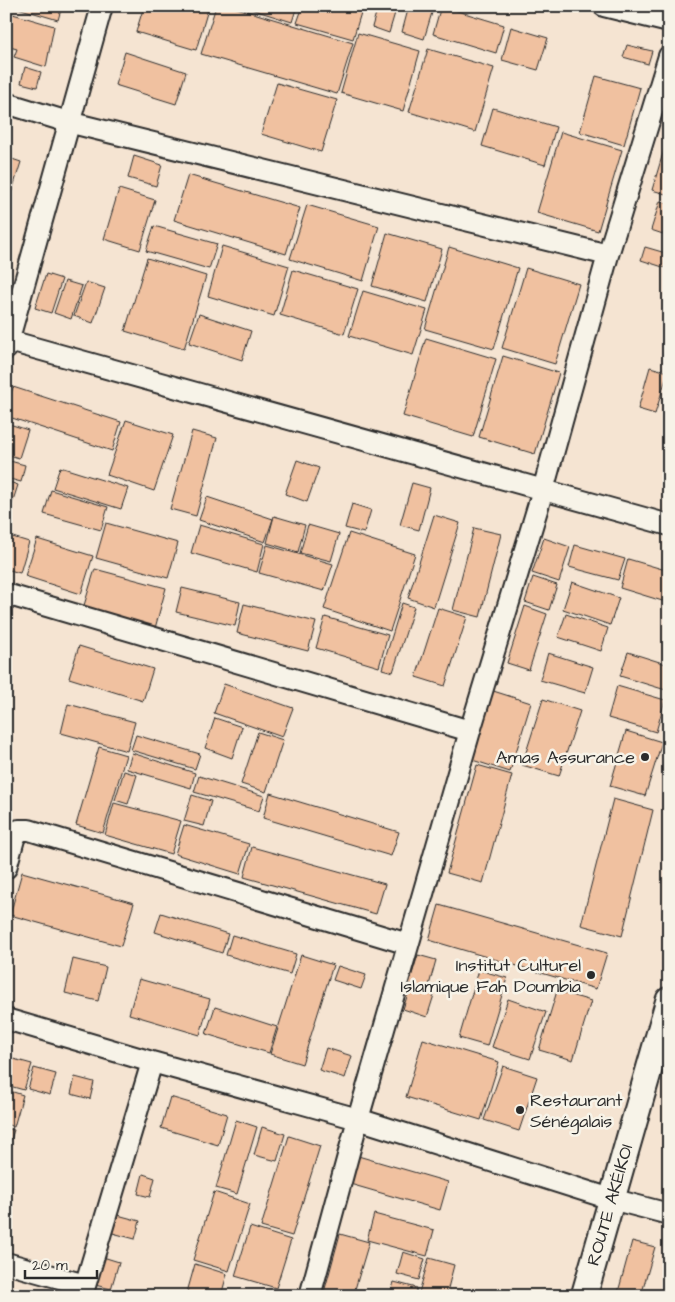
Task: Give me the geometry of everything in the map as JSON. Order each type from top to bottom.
[{"type":"street","points":[[102,6],[7,344],[669,525]]},
{"type":"street","points":[[604,6],[669,22]]},
{"type":"street","points":[[310,1296],[408,944],[542,490],[608,255],[669,56]]},
{"type":"street","points":[[6,103],[68,122],[608,255]]},
{"type":"street","points":[[6,594],[470,731]]},
{"type":"street","points":[[6,868],[14,839],[19,830],[29,830],[408,944]]},
{"type":"street","name":"ROUTE AKÉIKOI","points":[[584,1296],[669,1000]]},
{"type":"street","points":[[6,1019],[358,1120],[611,1199],[669,1214]]},
{"type":"street","points":[[6,1264],[83,1290],[152,1062]]},
{"type":"building","points":[[11,6],[62,6],[58,20]]},
{"type":"building","points":[[144,6],[209,6],[196,50],[136,32]]},
{"type":"building","points":[[216,6],[230,6],[353,43],[337,94],[201,54]]},
{"type":"building","points":[[241,6],[297,6],[292,22]]},
{"type":"building","points":[[303,6],[363,6],[353,39],[297,23]]},
{"type":"building","points":[[378,6],[397,6],[389,33],[372,27]]},
{"type":"building","points":[[409,6],[434,6],[424,39],[402,32]]},
{"type":"building","points":[[441,6],[504,25],[496,53],[433,34]]},
{"type":"building","points":[[6,12],[54,26],[46,67],[14,57],[17,49],[6,46]]},
{"type":"building","points":[[511,27],[548,38],[538,70],[502,60]]},
{"type":"building","points":[[358,33],[420,51],[403,111],[341,93]]},
{"type":"building","points":[[627,45],[652,51],[648,64],[623,57]]},
{"type":"building","points":[[428,49],[494,68],[475,132],[409,112]]},
{"type":"building","points":[[125,52],[186,72],[176,104],[115,85]]},
{"type":"building","points":[[25,67],[41,72],[37,87],[21,83]]},
{"type":"building","points":[[596,76],[640,88],[624,145],[580,132]]},
{"type":"building","points":[[277,83],[337,100],[321,152],[261,134]]},
{"type":"building","points":[[493,108],[556,127],[545,165],[482,146]]},
{"type":"building","points":[[561,132],[622,150],[598,231],[537,213]]},
{"type":"building","points":[[669,133],[669,195],[652,190]]},
{"type":"building","points":[[134,156],[162,165],[156,186],[128,178]]},
{"type":"building","points":[[6,157],[21,162],[6,210]]},
{"type":"building","points":[[188,175],[300,208],[286,254],[174,220]]},
{"type":"building","points":[[119,189],[155,200],[140,250],[104,239]]},
{"type":"building","points":[[660,201],[669,204],[669,236],[651,230]]},
{"type":"building","points":[[307,205],[379,226],[363,281],[290,259]]},
{"type":"building","points":[[154,226],[217,244],[209,269],[146,251]]},
{"type":"building","points":[[387,233],[442,249],[427,302],[372,286]]},
{"type":"building","points":[[222,246],[289,266],[274,316],[208,296]]},
{"type":"building","points":[[449,247],[518,268],[494,349],[425,329]]},
{"type":"building","points":[[645,247],[669,254],[669,269],[641,260]]},
{"type":"building","points":[[147,258],[206,276],[184,349],[125,331]]},
{"type":"building","points":[[526,268],[579,284],[555,364],[502,348]]},
{"type":"building","points":[[293,270],[358,289],[344,334],[280,315]]},
{"type":"building","points":[[46,274],[62,279],[51,313],[35,308]]},
{"type":"building","points":[[65,281],[82,286],[71,319],[54,313]]},
{"type":"building","points":[[86,282],[105,288],[93,323],[74,316]]},
{"type":"building","points":[[363,291],[427,310],[413,355],[349,336]]},
{"type":"building","points":[[199,314],[251,331],[242,360],[189,343]]},
{"type":"building","points":[[426,338],[496,359],[473,437],[403,416]]},
{"type":"building","points":[[503,356],[559,373],[535,454],[479,437]]},
{"type":"building","points":[[650,367],[668,372],[655,414],[638,409]]},
{"type":"building","points":[[13,387],[121,422],[112,451],[6,416],[6,409]]},
{"type":"building","points":[[126,420],[173,435],[154,491],[107,475]]},
{"type":"building","points":[[6,423],[28,430],[19,458],[6,454]]},
{"type":"building","points":[[192,431],[217,438],[196,516],[170,509]]},
{"type":"building","points":[[6,460],[25,465],[21,482],[6,478]]},
{"type":"building","points":[[297,460],[319,468],[307,502],[285,494]]},
{"type":"building","points":[[60,467],[128,488],[121,509],[53,488]]},
{"type":"building","points":[[6,481],[18,485],[6,522]]},
{"type":"building","points":[[412,483],[430,488],[419,530],[400,525]]},
{"type":"building","points":[[51,490],[108,507],[101,530],[44,514]]},
{"type":"building","points":[[207,497],[273,519],[265,542],[199,520]]},
{"type":"building","points":[[352,504],[371,510],[364,533],[345,528]]},
{"type":"building","points":[[434,515],[460,523],[434,607],[408,598]]},
{"type":"building","points":[[274,516],[305,525],[298,552],[267,543]]},
{"type":"building","points":[[106,523],[178,543],[168,578],[96,558]]},
{"type":"building","points":[[199,525],[264,544],[257,572],[191,553]]},
{"type":"building","points":[[308,525],[339,534],[331,561],[300,553]]},
{"type":"building","points":[[474,528],[501,534],[480,617],[453,610]]},
{"type":"building","points":[[349,533],[415,554],[390,631],[324,609]]},
{"type":"building","points":[[6,535],[29,542],[20,573],[6,569]]},
{"type":"building","points":[[544,538],[570,547],[559,582],[532,573]]},
{"type":"building","points":[[37,539],[93,556],[81,594],[25,576]]},
{"type":"building","points":[[267,545],[333,564],[324,591],[259,573]]},
{"type":"building","points":[[575,545],[625,559],[618,580],[569,567]]},
{"type":"building","points":[[628,559],[669,571],[669,603],[620,588]]},
{"type":"building","points":[[95,569],[166,588],[154,632],[82,612]]},
{"type":"building","points":[[533,577],[557,585],[549,610],[525,602]]},
{"type":"building","points":[[572,582],[619,598],[610,625],[563,609]]},
{"type":"building","points":[[182,588],[240,602],[235,626],[176,612]]},
{"type":"building","points":[[402,603],[414,607],[393,672],[382,669]]},
{"type":"building","points":[[244,604],[316,622],[308,651],[237,633]]},
{"type":"building","points":[[525,606],[547,614],[529,670],[507,663]]},
{"type":"building","points":[[438,608],[467,617],[445,686],[416,677]]},
{"type":"building","points":[[566,614],[608,628],[601,651],[558,637]]},
{"type":"building","points":[[325,617],[388,635],[379,667],[316,648]]},
{"type":"building","points":[[79,646],[153,669],[143,701],[69,678]]},
{"type":"building","points":[[628,652],[669,665],[669,691],[620,676]]},
{"type":"building","points":[[548,653],[593,667],[585,693],[540,680]]},
{"type":"building","points":[[224,684],[293,708],[282,737],[214,713]]},
{"type":"building","points":[[617,686],[665,700],[656,732],[608,718]]},
{"type":"building","points":[[487,689],[531,703],[510,772],[466,758]]},
{"type":"building","points":[[543,699],[580,711],[559,776],[522,765]]},
{"type":"building","points":[[68,704],[135,722],[127,751],[61,733]]},
{"type":"building","points":[[215,718],[242,727],[232,758],[205,748]]},
{"type":"building","points":[[626,731],[662,742],[645,796],[610,786]]},
{"type":"building","points":[[258,732],[283,740],[266,792],[241,784]]},
{"type":"building","points":[[136,735],[200,754],[195,769],[131,750]]},
{"type":"building","points":[[99,747],[126,755],[103,833],[76,825]]},
{"type":"building","points":[[132,753],[195,773],[191,788],[127,769]]},
{"type":"building","points":[[477,765],[512,775],[483,883],[447,873]]},
{"type":"building","points":[[124,771],[137,775],[128,804],[115,800]]},
{"type":"building","points":[[199,776],[264,796],[259,811],[194,792]]},
{"type":"building","points":[[270,793],[399,832],[391,856],[263,818]]},
{"type":"building","points":[[192,795],[211,801],[204,826],[184,821]]},
{"type":"building","points":[[613,799],[653,810],[622,936],[581,925]]},
{"type":"building","points":[[114,803],[181,821],[171,854],[105,835]]},
{"type":"building","points":[[184,825],[249,844],[240,874],[175,854]]},
{"type":"building","points":[[252,847],[385,884],[376,914],[244,877]]},
{"type":"building","points":[[22,872],[134,903],[121,946],[10,915]]},
{"type":"building","points":[[439,905],[607,953],[596,989],[429,940]]},
{"type":"building","points":[[161,913],[228,934],[222,953],[155,932]]},
{"type":"building","points":[[232,935],[296,954],[290,974],[226,955]]},
{"type":"building","points":[[301,955],[333,965],[302,1064],[270,1054]]},
{"type":"building","points":[[418,955],[436,960],[428,989],[409,984]]},
{"type":"building","points":[[73,959],[106,967],[98,1001],[65,993]]},
{"type":"building","points":[[338,966],[366,975],[361,989],[333,980]]},
{"type":"building","points":[[479,970],[507,978],[487,1046],[459,1038]]},
{"type":"building","points":[[139,979],[210,999],[200,1035],[129,1014]]},
{"type":"building","points":[[410,987],[434,995],[427,1017],[403,1009]]},
{"type":"building","points":[[557,991],[591,1001],[573,1060],[539,1050]]},
{"type":"building","points":[[508,999],[546,1012],[530,1059],[492,1047]]},
{"type":"building","points":[[215,1007],[277,1027],[269,1053],[206,1034]]},
{"type":"building","points":[[423,1039],[499,1062],[481,1120],[406,1097]]},
{"type":"building","points":[[326,1048],[352,1056],[345,1078],[319,1070]]},
{"type":"building","points":[[6,1057],[32,1064],[24,1090],[6,1085]]},
{"type":"building","points":[[503,1066],[537,1077],[519,1131],[484,1120]]},
{"type":"building","points":[[34,1068],[56,1074],[50,1095],[28,1089]]},
{"type":"building","points":[[75,1077],[94,1082],[90,1099],[71,1094]]},
{"type":"building","points":[[10,1091],[23,1095],[14,1127],[6,1124],[6,1104]]},
{"type":"building","points":[[170,1097],[227,1114],[218,1145],[161,1128]]},
{"type":"building","points":[[236,1120],[257,1127],[237,1194],[216,1188]]},
{"type":"building","points":[[262,1127],[285,1134],[277,1161],[254,1155]]},
{"type":"building","points":[[6,1128],[14,1130],[9,1145],[6,1144]]},
{"type":"building","points":[[289,1136],[320,1146],[292,1236],[261,1227]]},
{"type":"building","points":[[358,1156],[448,1182],[440,1210],[350,1184]]},
{"type":"building","points":[[143,1174],[155,1178],[150,1197],[138,1194]]},
{"type":"building","points":[[214,1192],[250,1204],[229,1271],[193,1260]]},
{"type":"building","points":[[110,1213],[140,1221],[135,1239],[105,1231]]},
{"type":"building","points":[[374,1214],[434,1230],[427,1256],[367,1240]]},
{"type":"building","points":[[250,1227],[291,1240],[276,1288],[235,1276]]},
{"type":"building","points":[[340,1234],[369,1242],[353,1296],[323,1296]]},
{"type":"building","points":[[632,1241],[655,1247],[641,1296],[617,1296]]},
{"type":"building","points":[[403,1252],[425,1259],[419,1280],[397,1274]]},
{"type":"building","points":[[103,1257],[119,1262],[111,1289],[95,1285]]},
{"type":"building","points":[[429,1258],[454,1265],[446,1296],[418,1296]]},
{"type":"building","points":[[195,1264],[227,1274],[221,1296],[186,1296]]},
{"type":"building","points":[[394,1282],[417,1288],[415,1296],[390,1296]]},
{"type":"building","points":[[103,1290],[115,1294],[115,1296],[101,1296]]},
{"type":"place","name":"Amas Assurance","points":[[645,757]]},
{"type":"place","name":"Institut Culturel Islamique Fah Doumbia","points":[[591,975]]},
{"type":"place","name":"Restaurant Sénégalais","points":[[520,1110]]}]
